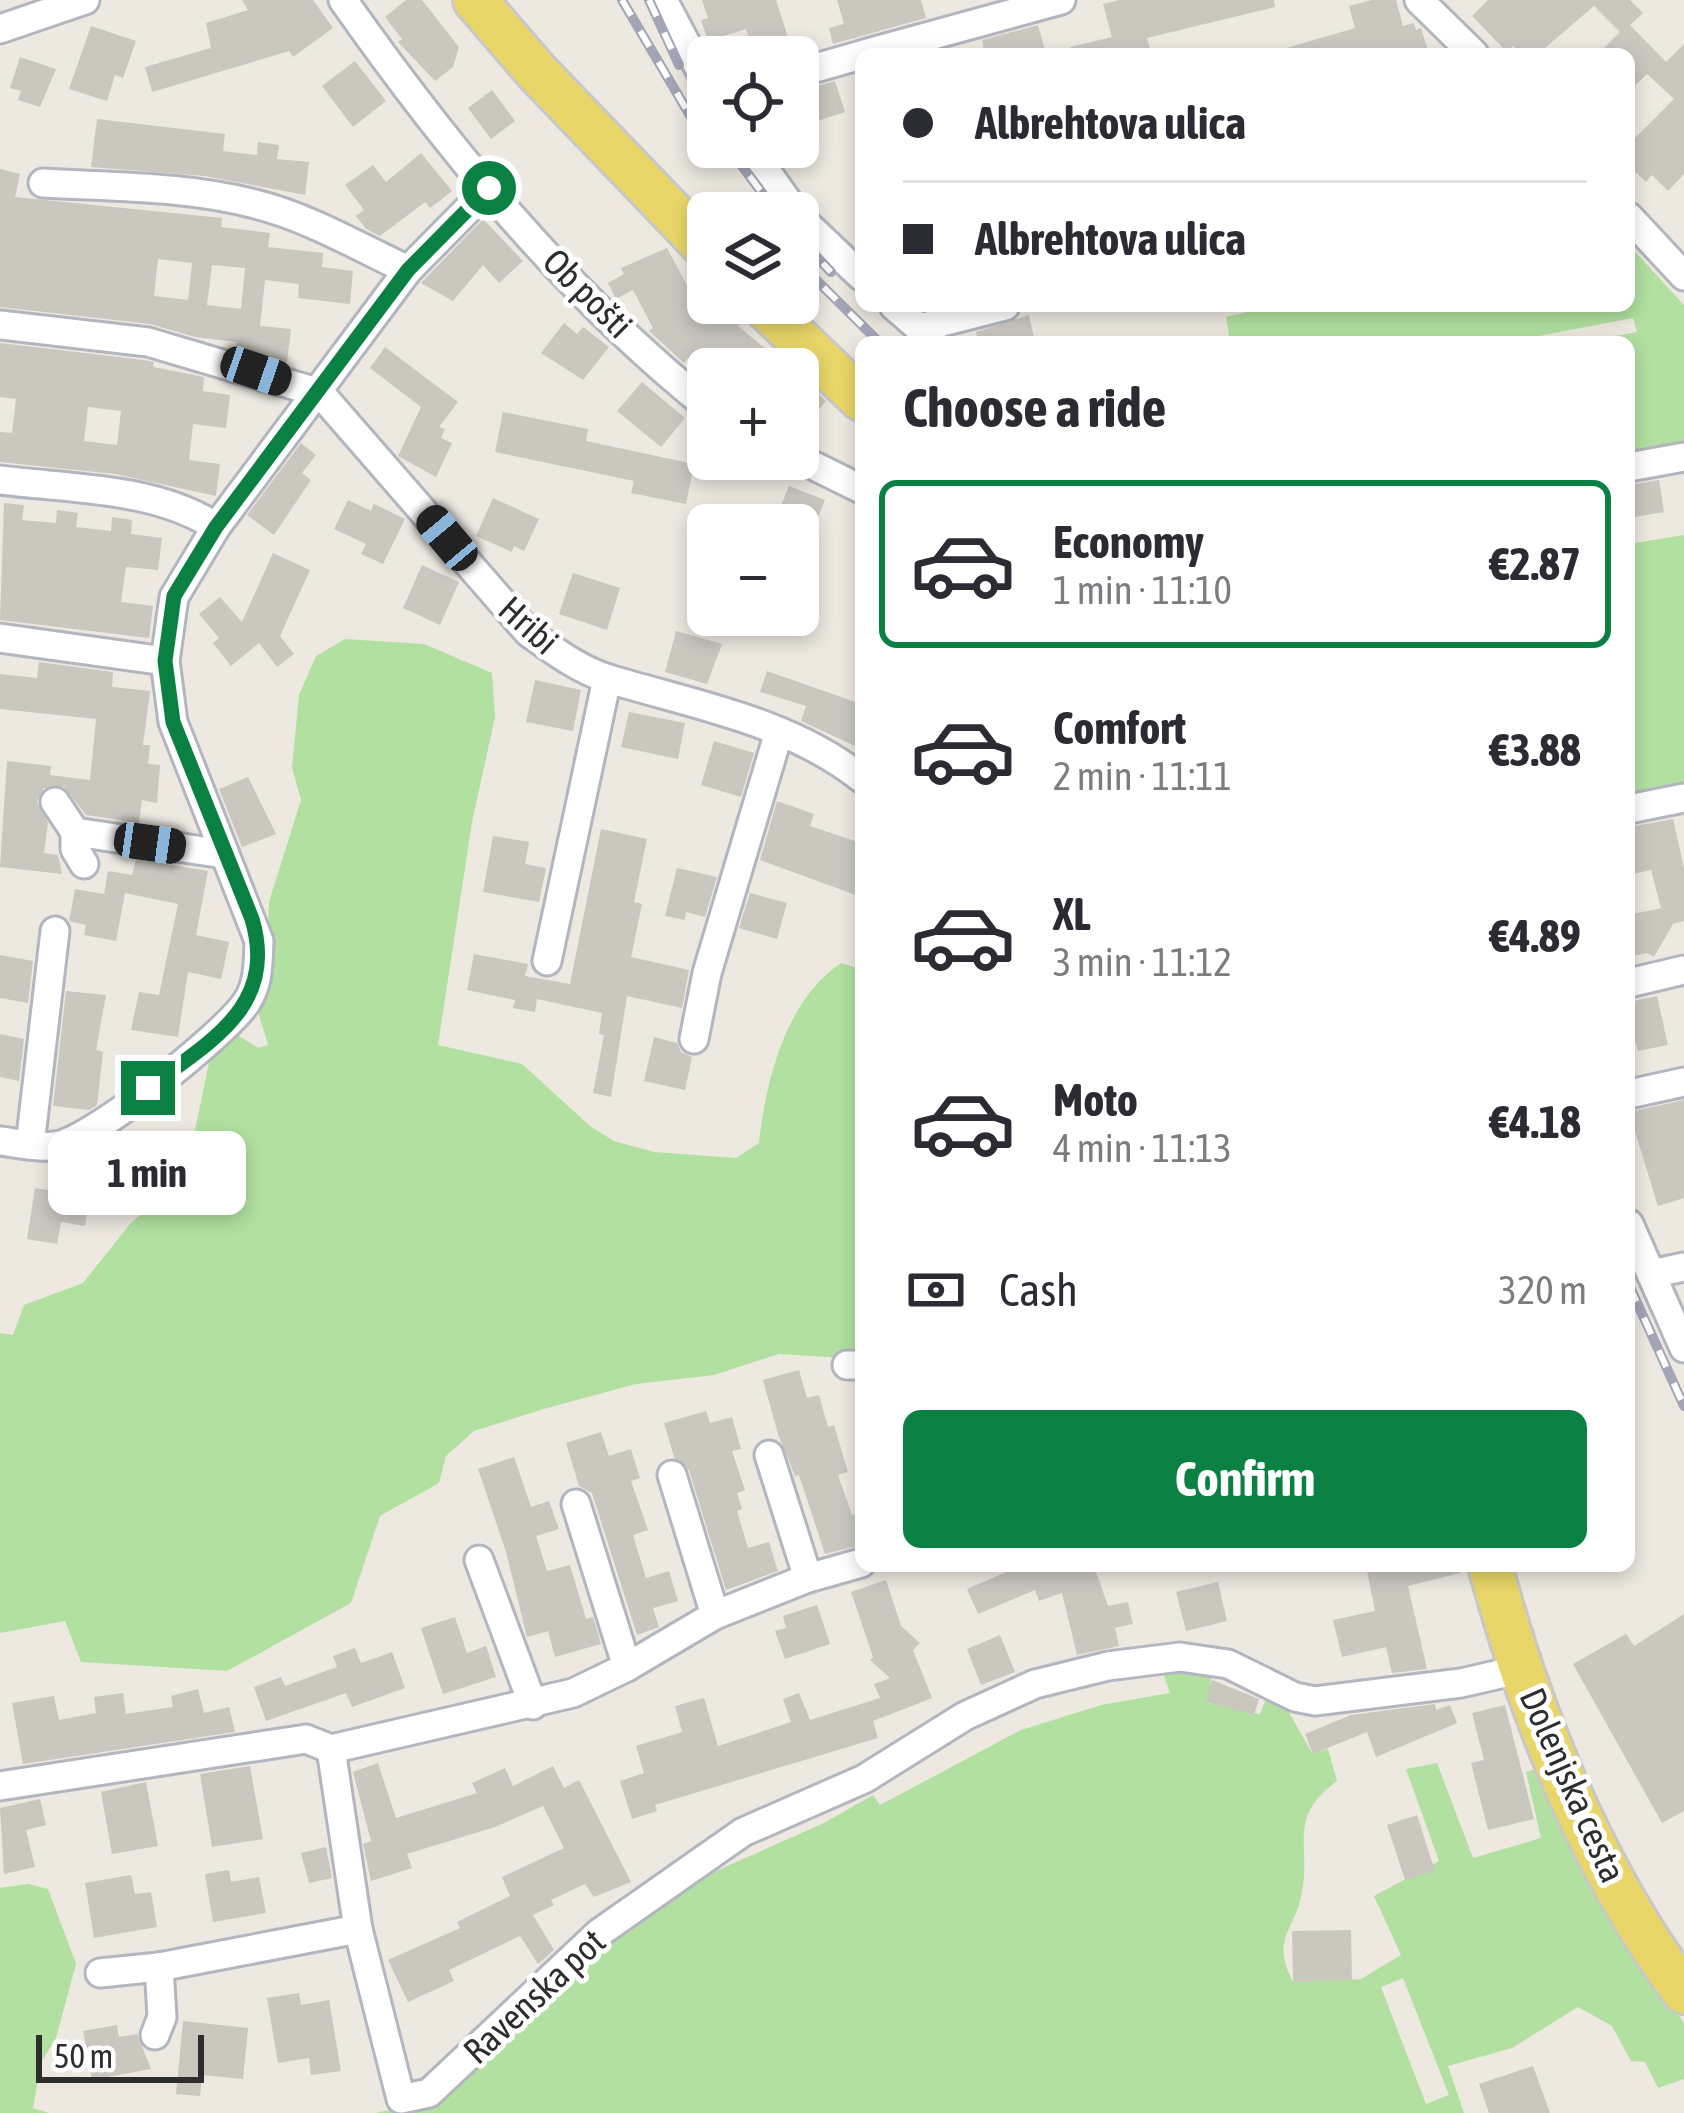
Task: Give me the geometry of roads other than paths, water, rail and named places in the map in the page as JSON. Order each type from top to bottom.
[{"type":"main road","points":[[475,0],[536,71],[687,228]]},
{"type":"main road","points":[[783,324],[855,393]]},
{"type":"main road","name":"Dolenjska cesta","points":[[1492,1572],[1570,1796],[1597,1850],[1684,1992]]},
{"type":"street","points":[[0,29],[85,0]]},
{"type":"street","points":[[663,0],[687,45]]},
{"type":"street","points":[[884,48],[1061,0]]},
{"type":"street","points":[[1419,0],[1468,48]]},
{"type":"street","name":"Ob pošti","points":[[349,2],[449,146],[560,269],[687,387]]},
{"type":"street","points":[[819,67],[855,56]]},
{"type":"street","points":[[43,183],[155,190],[255,204],[408,270]]},
{"type":"street","points":[[0,1141],[58,1146],[92,1130],[222,1032],[248,1000],[258,975],[259,941],[173,722],[165,661],[174,596],[216,527],[408,270],[489,188]]},
{"type":"street","points":[[1635,223],[1684,276]]},
{"type":"street","points":[[819,235],[855,270]]},
{"type":"street","points":[[911,319],[962,312]]},
{"type":"street","points":[[0,325],[148,342],[320,393]]},
{"type":"street","name":"Hribi","points":[[320,393],[528,632],[567,660],[607,679],[674,695],[778,732],[826,751],[855,773]]},
{"type":"street","points":[[1635,466],[1684,457]]},
{"type":"street","points":[[819,468],[855,486]]},
{"type":"street","points":[[0,480],[145,498],[194,512],[216,527]]},
{"type":"street","points":[[0,638],[165,661]]},
{"type":"street","points":[[547,961],[607,679]]},
{"type":"street","points":[[694,1039],[707,973],[778,732]]},
{"type":"street","points":[[1635,808],[1684,798]]},
{"type":"street","points":[[55,802],[75,832],[76,849],[84,864]]},
{"type":"street","points":[[75,832],[224,854]]},
{"type":"street","points":[[30,1145],[55,931]]},
{"type":"street","points":[[1635,982],[1684,970]]},
{"type":"street","points":[[1635,1093],[1684,1082]]},
{"type":"street","points":[[1635,1238],[1684,1348]]},
{"type":"street","points":[[1651,1274],[1684,1267]]},
{"type":"street","points":[[770,1455],[808,1578]]},
{"type":"street","points":[[672,1475],[715,1615]]},
{"type":"street","points":[[576,1504],[627,1667]]},
{"type":"street","points":[[479,1560],[532,1705]]},
{"type":"street","points":[[0,1786],[306,1739],[331,1748],[532,1705],[573,1693],[627,1667],[715,1615],[855,1565]]},
{"type":"street","name":"Ravenska pot","points":[[331,1748],[358,1929],[401,2099],[430,2093],[598,1933],[743,1832],[864,1779],[965,1716],[1035,1684],[1108,1666],[1180,1657],[1228,1664],[1295,1697],[1316,1701],[1522,1669]]},
{"type":"street","points":[[100,1973],[159,1967],[358,1929]]},
{"type":"street","points":[[155,2035],[161,2017],[159,1967]]},
{"type":"railway","points":[[622,0],[687,110]]},
{"type":"railway","points":[[649,0],[679,65]]},
{"type":"railway","points":[[744,168],[761,192]]},
{"type":"railway","points":[[819,259],[831,272]]},
{"type":"railway","points":[[819,283],[873,336]]},
{"type":"railway","points":[[1635,1298],[1684,1406]]}]
